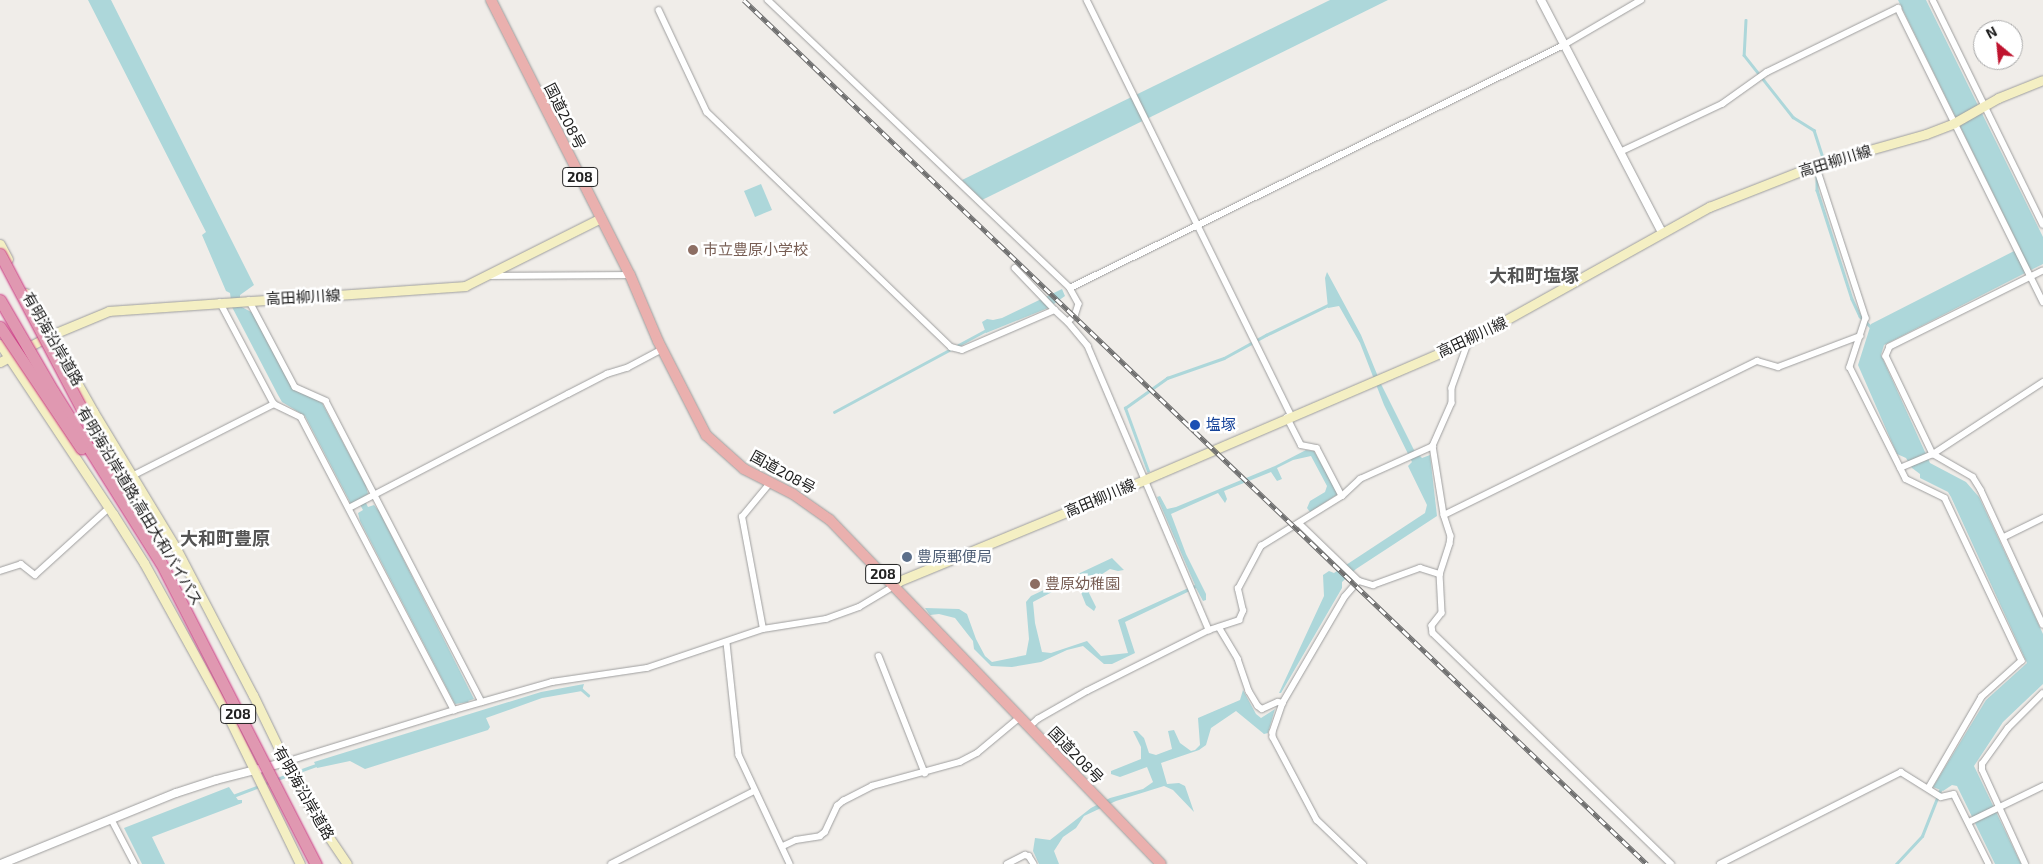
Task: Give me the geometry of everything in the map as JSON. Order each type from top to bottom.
[{"type":"highway","name":"国道208号","points":[[491,0],[630,275],[665,356],[706,436],[744,470],[794,494],[830,520],[1160,864]]},
{"type":"highway","points":[[0,254],[161,563]]},
{"type":"highway","name":"有明海沿岸道路;高田大和バイパス","points":[[0,300],[53,391],[161,563],[316,864]]},
{"type":"highway","points":[[0,327],[36,384],[161,563]]},
{"type":"main road","name":"高田柳川線","points":[[894,586],[899,581],[1146,479],[1289,416],[1470,340],[1662,232],[1717,204],[1816,166],[1926,134],[1982,106],[2043,80]]},
{"type":"main road","name":"高田柳川線","points":[[4,359],[51,335],[109,311],[465,286],[601,218]]},
{"type":"main road","name":"有明海沿岸道路","points":[[0,244],[93,411],[134,475],[176,548],[254,695],[286,762],[316,818],[347,864]]},
{"type":"main road","points":[[0,344],[4,359],[109,508]]},
{"type":"main road","name":"有明海沿岸道路","points":[[109,508],[144,563],[225,710],[300,864]]},
{"type":"street","points":[[768,0],[1070,288],[1079,304],[1075,316],[1068,322]]},
{"type":"street","points":[[1087,0],[1289,416],[1300,445],[1317,448],[1342,496]]},
{"type":"street","points":[[1541,0],[1662,232]]},
{"type":"street","points":[[1070,288],[1564,44],[1641,0]]},
{"type":"street","points":[[1933,0],[1982,106],[2043,225]]},
{"type":"street","points":[[1620,152],[1722,104],[1767,72],[1898,8],[2043,302]]},
{"type":"street","points":[[658,10],[707,112],[951,347],[962,350],[1055,310]]},
{"type":"street","points":[[1816,166],[1866,318],[1850,367],[1906,479],[1945,498],[2022,661],[1982,698],[1929,788]]},
{"type":"street","points":[[1015,268],[1068,322],[1088,346],[1209,630]]},
{"type":"street","points":[[2043,271],[1890,347],[1886,356],[1933,454],[1972,477],[1982,490],[2043,624]]},
{"type":"street","points":[[486,276],[630,275]]},
{"type":"street","points":[[245,300],[295,387],[326,402],[482,702]]},
{"type":"street","points":[[220,302],[274,404],[301,416],[454,710]]},
{"type":"street","points":[[1444,515],[1758,361],[1778,367],[1860,336]]},
{"type":"street","points":[[1470,340],[1452,388],[1452,403],[1433,446],[1444,515],[1451,536],[1440,574],[1442,612],[1432,626],[1432,633],[1671,864]]},
{"type":"street","points":[[349,508],[374,497],[607,374],[665,356]]},
{"type":"street","points":[[1900,468],[1933,454],[2043,382]]},
{"type":"street","points":[[134,475],[274,404]]},
{"type":"street","points":[[1028,727],[1038,719],[1088,691],[1209,630],[1239,620],[1242,617],[1238,589],[1261,546],[1300,524],[1342,496],[1360,479],[1433,446]]},
{"type":"street","points":[[763,629],[742,517],[770,483]]},
{"type":"street","points":[[0,571],[21,564],[35,575],[109,508]]},
{"type":"street","points":[[2004,537],[2043,518]]},
{"type":"street","points":[[1300,524],[1359,581],[1373,586],[1420,568],[1440,574]]},
{"type":"street","points":[[1359,581],[1345,598],[1282,703],[1273,737],[1318,820],[1363,864]]},
{"type":"street","points":[[1,864],[176,794],[255,769],[286,762],[552,682],[647,668],[727,643],[763,629],[842,614],[859,607],[894,586]]},
{"type":"street","points":[[1219,627],[1238,660],[1249,691],[1258,706],[1262,709],[1278,702],[1282,703]]},
{"type":"street","points":[[727,643],[739,755],[754,791],[783,846],[790,864]]},
{"type":"street","points":[[878,656],[925,773]]},
{"type":"street","points":[[2025,864],[1982,770],[1982,764],[2008,728],[2043,693]]},
{"type":"street","points":[[783,846],[825,832],[837,806],[843,801],[872,786],[960,762],[977,752],[1019,718]]},
{"type":"street","points":[[1720,864],[1901,772],[1942,797],[1954,794],[1989,864]]},
{"type":"street","points":[[1968,822],[2043,786]]},
{"type":"street","points":[[611,864],[754,791]]},
{"type":"street","points":[[112,820],[135,864]]},
{"type":"street","points":[[1007,864],[1025,855],[1030,856],[1034,864]]},
{"type":"water","points":[[88,0],[111,0],[254,285],[240,295],[240,306],[253,313],[294,388],[322,403],[366,486],[368,494],[363,497],[368,507],[374,505],[379,511],[474,699],[469,702],[455,704],[360,521],[358,513],[363,510],[358,501],[351,504],[305,416],[282,402],[278,395],[232,307],[230,293],[226,291],[202,235],[206,232]]},
{"type":"water","points":[[1330,0],[1388,0],[982,200],[962,180]]},
{"type":"water","points":[[1898,0],[1926,0],[2043,237],[2043,264],[1884,345],[1881,355],[1930,463],[1966,482],[1979,497],[2043,634],[2043,684],[2003,722],[1974,766],[2021,864],[1995,864],[1957,786],[1952,785],[1943,791],[1933,787],[1986,700],[2027,663],[1951,497],[1948,492],[1920,478],[1920,474],[1912,468],[1906,458],[1897,454],[1858,365],[1871,324],[2020,248]]},
{"type":"water","points":[[761,184],[772,210],[755,217],[744,191]]},
{"type":"water","points":[[1327,272],[1361,335],[1381,384],[1414,450],[1422,458],[1430,455],[1437,516],[1356,569],[1342,582],[1342,588],[1281,693],[1279,693],[1324,596],[1323,575],[1329,571],[1334,573],[1425,513],[1427,505],[1408,466],[1412,462],[1384,405],[1360,343],[1339,306],[1328,308],[1325,278]]},
{"type":"water","points":[[1062,289],[1065,296],[1048,308],[986,333],[982,322],[987,319],[1002,318]]},
{"type":"water","points":[[1306,450],[1314,451],[1338,494],[1310,512],[1307,508],[1310,501],[1325,492],[1327,486],[1311,456],[1293,460],[1277,468],[1282,479],[1277,481],[1271,472],[1224,491],[1227,499],[1225,503],[1218,493],[1171,514],[1186,554],[1206,594],[1206,600],[1203,601],[1196,588],[1125,622],[1135,653],[1112,664],[1104,664],[1083,646],[1067,650],[1041,662],[1012,667],[991,666],[974,649],[973,641],[955,618],[939,614],[930,615],[925,608],[959,609],[967,614],[976,639],[985,656],[992,662],[1026,655],[1029,639],[1026,602],[1031,596],[1112,558],[1124,570],[1110,569],[1085,585],[1096,607],[1094,611],[1086,605],[1080,590],[1069,583],[1033,602],[1035,623],[1042,652],[1051,653],[1087,641],[1101,656],[1128,653],[1118,620],[1195,585],[1157,497],[1160,496],[1167,509],[1176,507],[1275,466]]},
{"type":"water","points":[[584,684],[582,691],[542,698],[486,718],[490,727],[488,730],[365,769],[350,761],[317,768],[314,762],[541,692]]},
{"type":"water","points":[[1243,690],[1256,714],[1261,718],[1275,709],[1268,733],[1264,734],[1236,711],[1211,728],[1206,745],[1199,750],[1161,763],[1167,784],[1179,783],[1185,786],[1194,812],[1173,790],[1164,786],[1116,801],[1084,816],[1076,828],[1063,837],[1054,851],[1059,864],[1039,864],[1033,851],[1035,838],[1050,840],[1091,808],[1110,798],[1143,789],[1153,782],[1147,767],[1120,777],[1111,774],[1111,771],[1141,759],[1141,747],[1133,731],[1137,731],[1144,738],[1149,753],[1156,755],[1172,749],[1168,731],[1174,730],[1180,743],[1191,751],[1195,750],[1200,745],[1198,718],[1240,700]]},
{"type":"water","points":[[229,787],[238,800],[242,800],[242,803],[152,837],[165,864],[142,864],[124,828]]},
{"type":"waterway","points":[[1746,20],[1744,55],[1793,117],[1814,130],[1823,157],[1822,161]]},
{"type":"waterway","points":[[1817,176],[1817,190],[1852,299],[1860,316],[1872,328]]},
{"type":"waterway","points":[[1148,471],[1125,408],[1167,378],[1224,358],[1330,304]]},
{"type":"waterway","points":[[834,412],[986,330]]},
{"type":"waterway","points":[[580,688],[588,695]]},
{"type":"waterway","points":[[277,779],[316,765]]},
{"type":"waterway","points":[[233,796],[270,782]]},
{"type":"waterway","points":[[1896,864],[1922,836],[1941,788]]},
{"type":"railway","points":[[744,0],[1647,864]]},
{"type":"place","name":"市立豊原小学校","points":[[693,250]]},
{"type":"place","name":"塩塚","points":[[1195,425]]},
{"type":"place","name":"豊原郵便局","points":[[907,557]]},
{"type":"place","name":"豊原幼稚園","points":[[1035,584]]},
{"type":"district","name":"大和町塩塚","points":[[1534,275]]},
{"type":"district","name":"大和町豊原","points":[[225,538]]}]
